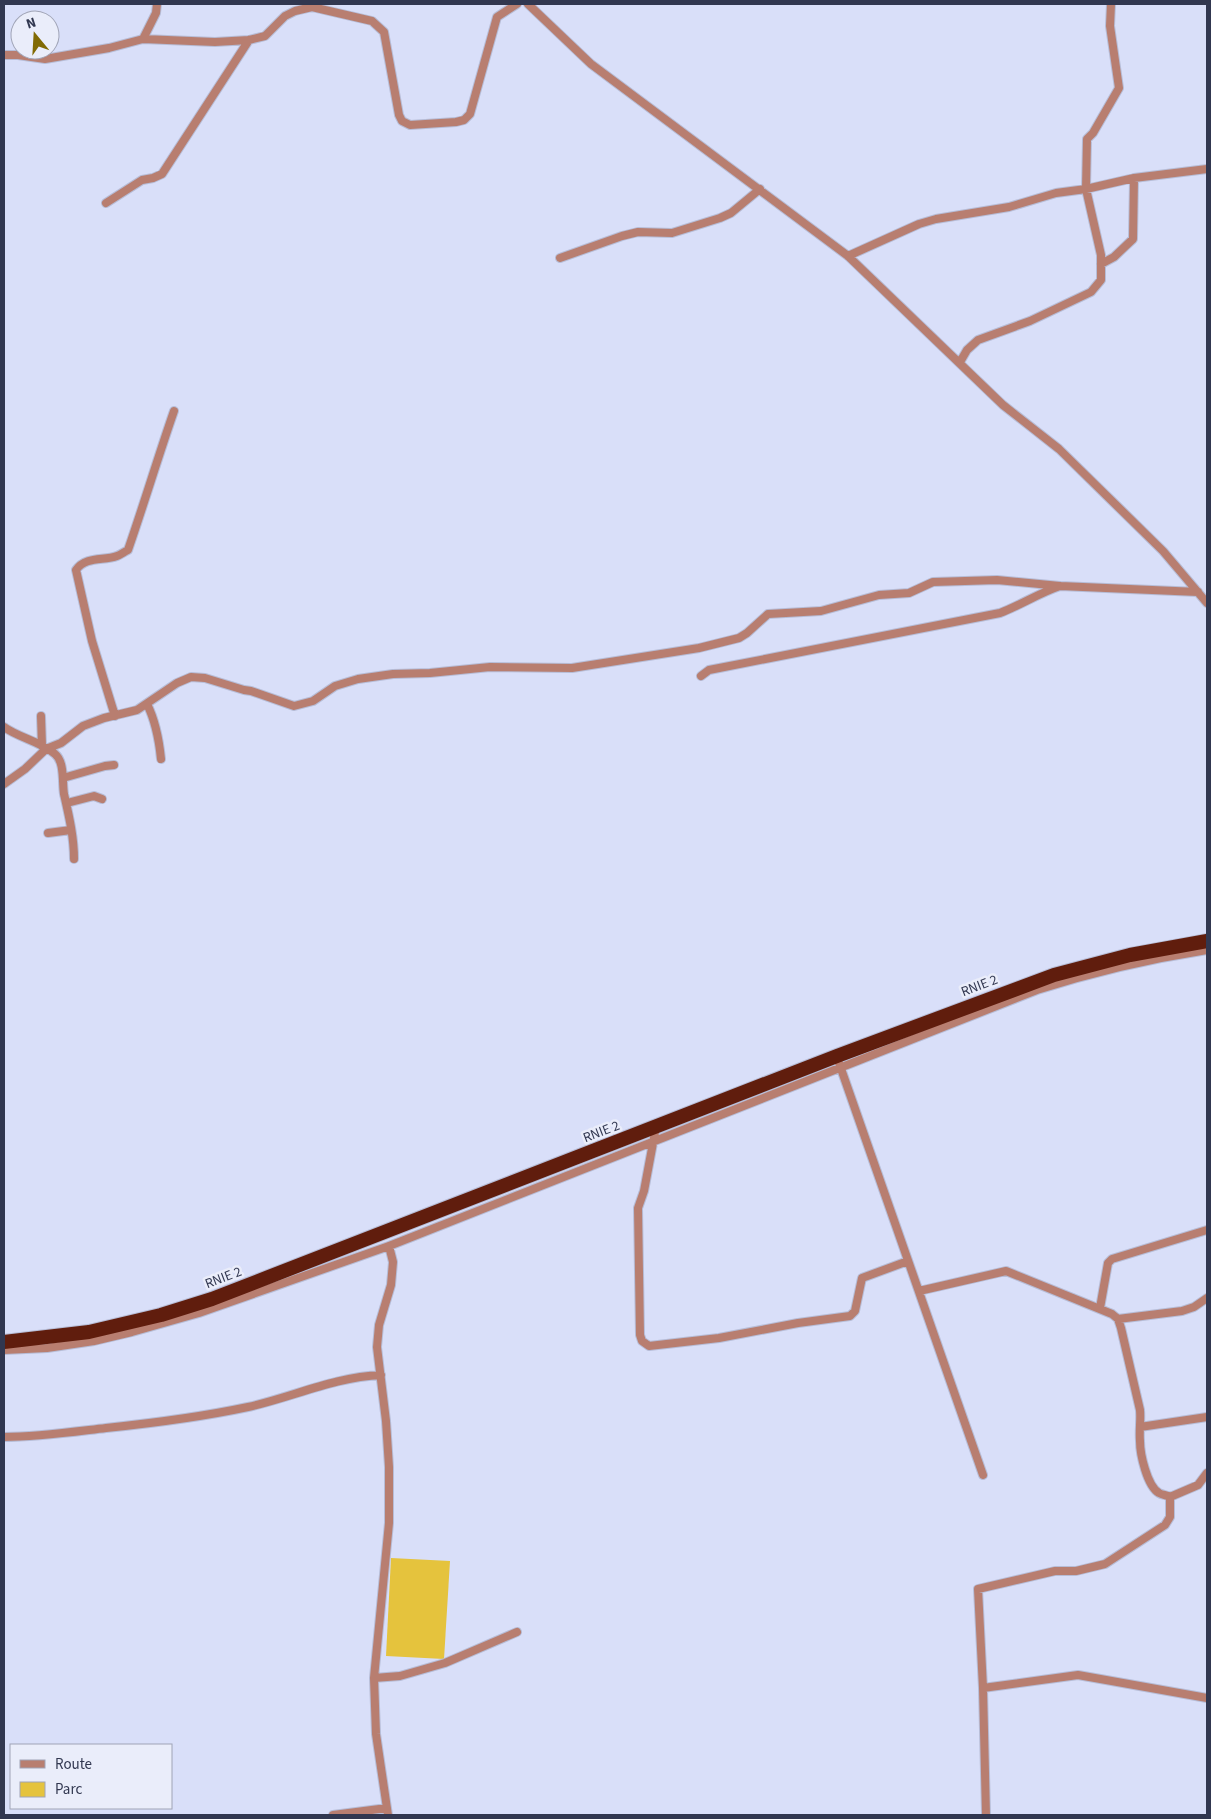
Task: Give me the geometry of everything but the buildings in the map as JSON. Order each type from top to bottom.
[{"type":"highway","name":"RNIE 2","points":[[4,1342],[89,1332],[162,1315],[212,1299],[656,1127],[839,1062],[1054,975],[1130,955],[1207,941]]},
{"type":"street","points":[[143,39],[156,13],[157,4]]},
{"type":"street","points":[[4,55],[18,54],[45,59],[109,48],[143,39],[215,42],[249,40],[266,36],[285,16],[295,11],[312,7],[372,21],[384,32],[399,115],[402,122],[410,125],[456,122],[464,120],[470,114],[497,17],[517,4]]},
{"type":"street","points":[[528,4],[591,64],[848,256],[1004,405],[1059,449],[1163,551],[1207,603]]},
{"type":"street","points":[[960,362],[967,350],[978,340],[1030,321],[1091,292],[1101,280],[1101,255],[1086,189],[1087,139],[1093,133],[1119,88],[1110,26],[1111,4]]},
{"type":"street","points":[[106,203],[142,180],[162,174],[249,40]]},
{"type":"street","points":[[848,256],[919,224],[936,219],[1008,207],[1056,193],[1086,189],[1134,178],[1207,169]]},
{"type":"street","points":[[1101,264],[1114,257],[1133,239],[1134,178]]},
{"type":"street","points":[[560,258],[638,232],[672,233],[720,218],[731,214],[760,189]]},
{"type":"street","points":[[115,716],[92,641],[76,570],[80,564],[116,556],[128,550],[174,411]]},
{"type":"street","points":[[4,784],[25,769],[44,747],[61,743],[83,726],[104,718],[136,710],[177,683],[191,677],[205,678],[294,706],[313,701],[335,686],[358,679],[393,674],[430,673],[490,667],[572,668],[699,648],[739,638],[768,614],[821,611],[878,595],[909,593],[933,582],[997,580],[1060,586],[1198,592]]},
{"type":"street","points":[[701,676],[709,670],[1000,613],[1021,605],[1043,592],[1060,586]]},
{"type":"street","points":[[147,704],[158,732],[161,758]]},
{"type":"street","points":[[41,716],[44,747]]},
{"type":"street","points":[[4,727],[56,755],[63,772],[64,793],[74,842],[74,859]]},
{"type":"street","points":[[63,778],[114,765]]},
{"type":"street","points":[[67,803],[94,796],[102,800]]},
{"type":"street","points":[[48,833],[71,830]]},
{"type":"street","points":[[4,1350],[72,1344],[132,1332],[199,1313],[389,1246],[654,1142],[839,1062],[1046,987],[1125,964],[1207,950]]},
{"type":"street","points":[[839,1062],[983,1475]]},
{"type":"street","points":[[656,1127],[644,1191],[638,1208],[640,1335],[644,1344],[650,1346],[719,1338],[798,1323],[850,1316],[855,1311],[862,1278],[908,1261]]},
{"type":"street","points":[[1100,1308],[1108,1262],[1112,1259],[1207,1230]]},
{"type":"street","points":[[333,1815],[387,1812],[376,1734],[374,1678],[388,1523],[389,1467],[378,1335],[392,1285],[393,1262],[389,1246]]},
{"type":"street","points":[[919,1291],[1006,1271],[1112,1314],[1118,1320],[1121,1328],[1140,1410],[1140,1442],[1144,1465],[1152,1486],[1158,1493],[1170,1497],[1198,1485],[1207,1473]]},
{"type":"street","points":[[1118,1320],[1182,1311],[1194,1307],[1207,1298]]},
{"type":"street","points":[[4,1437],[181,1420],[251,1406],[328,1382],[361,1376],[381,1375]]},
{"type":"street","points":[[1140,1428],[1207,1417]]},
{"type":"street","points":[[986,1815],[983,1688],[978,1590],[1055,1571],[1076,1571],[1105,1564],[1165,1525],[1170,1517],[1170,1497]]},
{"type":"street","points":[[374,1678],[400,1676],[445,1663],[517,1632]]},
{"type":"street","points":[[983,1688],[1078,1675],[1207,1698]]},
{"type":"green space","points":[[391,1558],[450,1561],[444,1659],[386,1656]]}]
